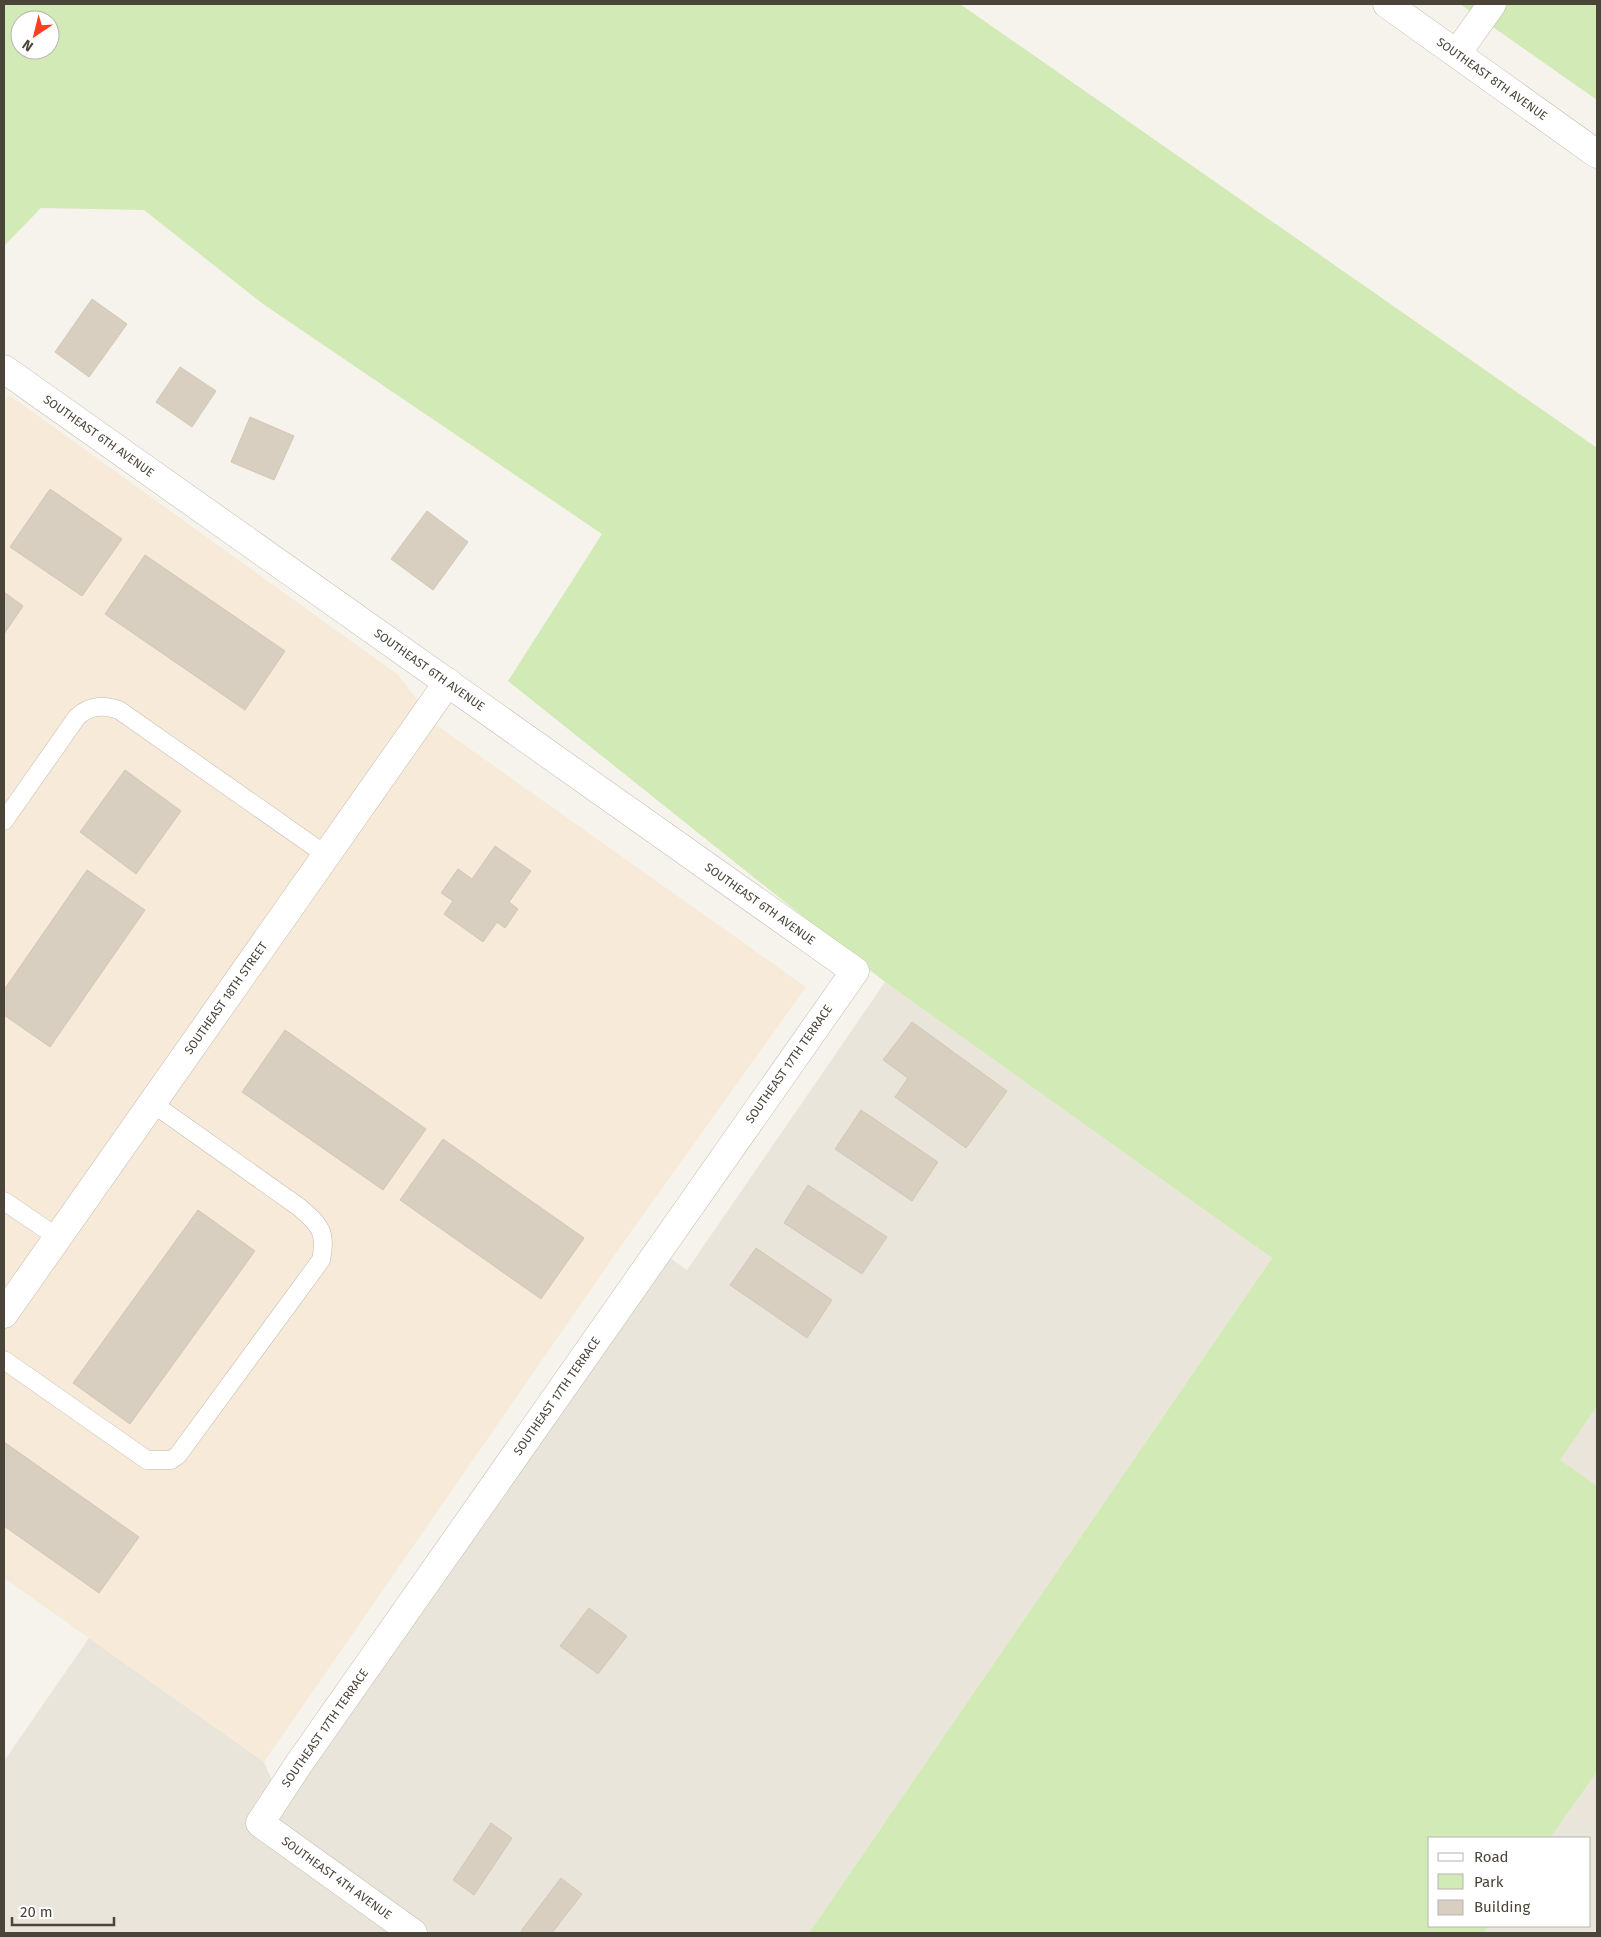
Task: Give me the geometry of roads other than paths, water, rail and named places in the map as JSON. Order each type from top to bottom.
[{"type":"street","name":"SOUTHEAST 8TH AVENUE","points":[[1387,4],[1597,154]]},
{"type":"street","points":[[1457,54],[1492,4]]},
{"type":"street","name":"SOUTHEAST 6TH AVENUE","points":[[4,370],[855,971]]},
{"type":"street","name":"SOUTHEAST 18TH STREET","points":[[4,1314],[448,682]]},
{"type":"street","name":"SOUTHEAST 17TH TERRACE","points":[[260,1822],[855,971]]},
{"type":"street","name":"SOUTHEAST 4TH AVENUE","points":[[260,1822],[380,1924],[413,1933]]},
{"type":"lane","points":[[4,821],[77,717],[86,709],[109,707],[119,710],[326,855]]},
{"type":"lane","points":[[4,1360],[147,1460],[171,1460],[178,1455],[322,1260],[324,1247],[323,1233],[316,1222],[299,1207],[152,1103]]},
{"type":"lane","points":[[4,1201],[57,1238]]}]
